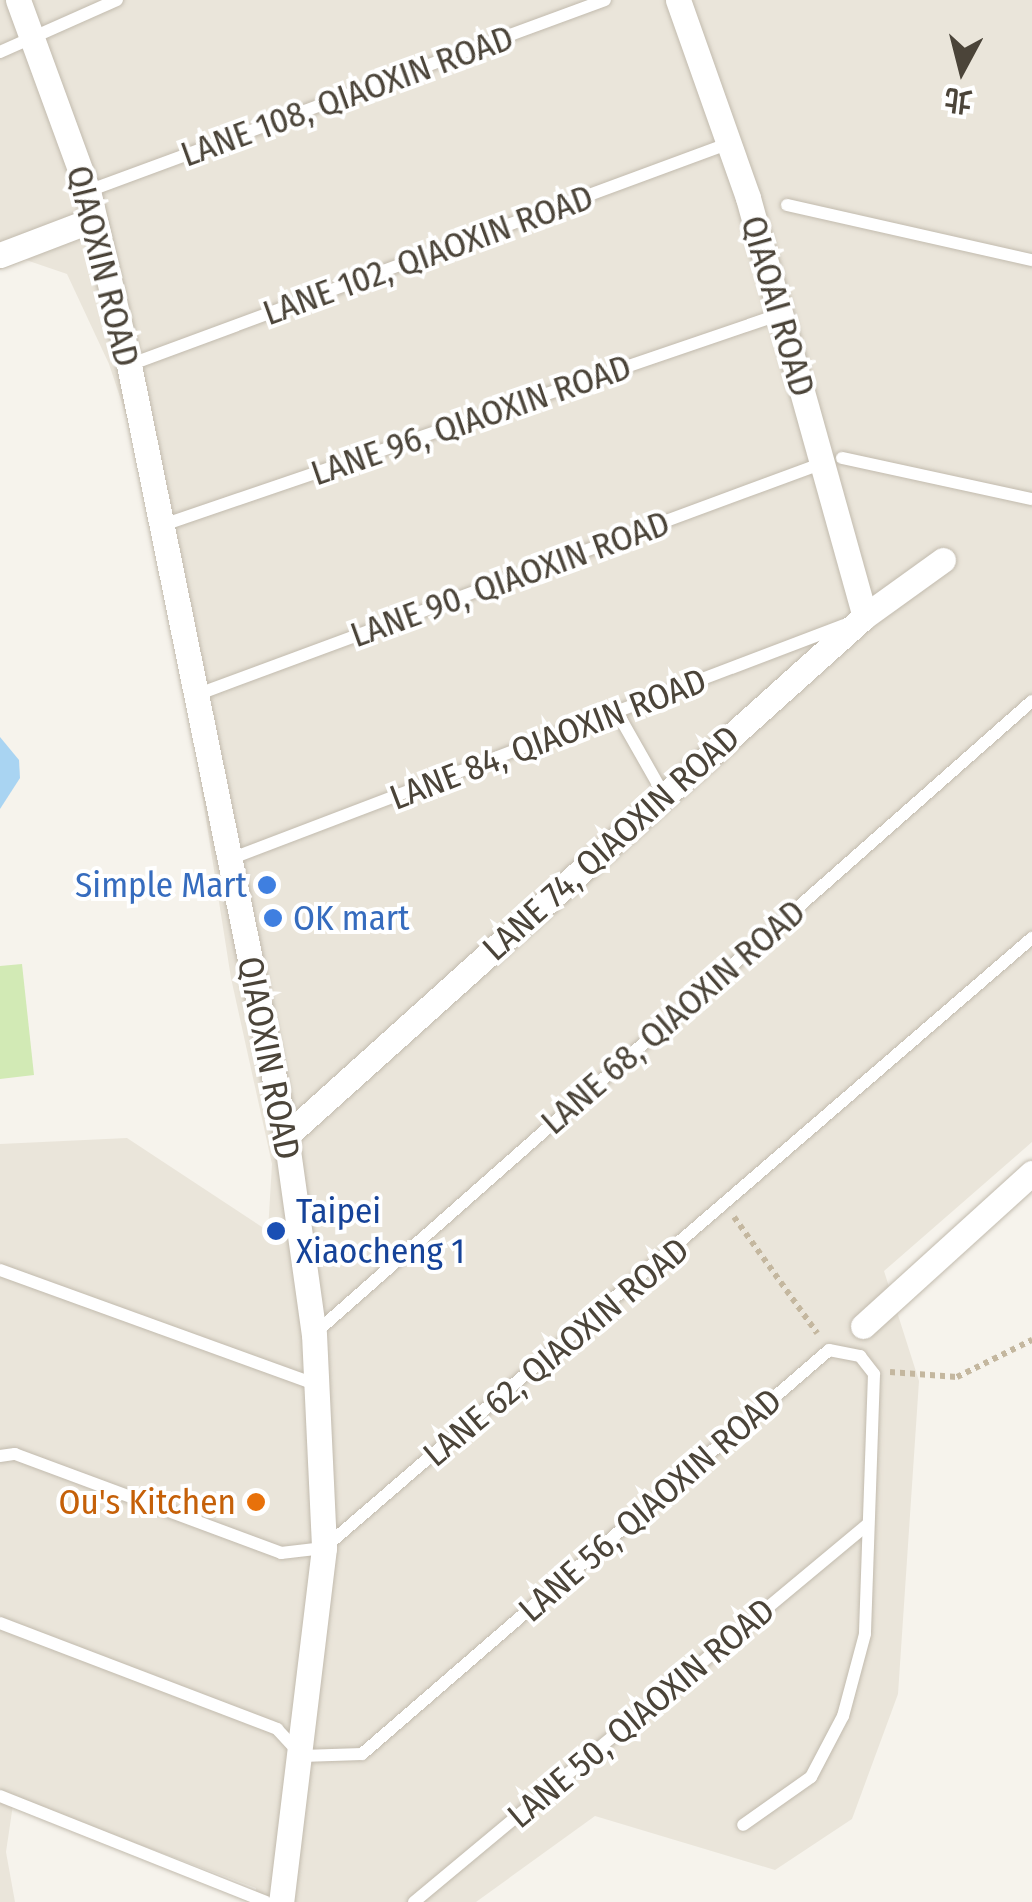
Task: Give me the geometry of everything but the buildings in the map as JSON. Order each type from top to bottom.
[{"type":"street","name":"QIAOXIN ROAD","points":[[18,0],[88,191],[88,222],[129,365],[286,1136],[314,1334],[312,1383],[324,1548],[302,1756],[281,1902]]},
{"type":"street","name":"QIAOAI ROAD","points":[[678,0],[832,461],[866,616]]},
{"type":"street","points":[[0,255],[88,222]]},
{"type":"street","name":"LANE 74, QIAOXIN ROAD","points":[[286,1136],[866,616],[943,560]]},
{"type":"street","points":[[863,1326],[1032,1173]]},
{"type":"lane","points":[[0,52],[30,32],[116,0]]},
{"type":"lane","name":"LANE 108, QIAOXIN ROAD","points":[[88,191],[605,0]]},
{"type":"lane","name":"LANE 102, QIAOXIN ROAD","points":[[129,365],[727,144]]},
{"type":"lane","points":[[787,205],[1032,260]]},
{"type":"lane","name":"LANE 96, QIAOXIN ROAD","points":[[160,526],[781,314]]},
{"type":"lane","points":[[832,461],[1032,499]]},
{"type":"lane","name":"LANE 90, QIAOXIN ROAD","points":[[196,695],[832,461]]},
{"type":"lane","name":"LANE 84, QIAOXIN ROAD","points":[[230,860],[866,616]]},
{"type":"lane","name":"LANE 68, QIAOXIN ROAD","points":[[314,1334],[1032,701]]},
{"type":"lane","points":[[618,714],[664,795]]},
{"type":"lane","name":"LANE 62, QIAOXIN ROAD","points":[[324,1548],[726,1207],[1032,938]]},
{"type":"lane","points":[[5,1270],[312,1383]]},
{"type":"lane","points":[[742,1825],[811,1778],[843,1716],[865,1634],[874,1374],[860,1356],[829,1350]]},
{"type":"lane","name":"LANE 56, QIAOXIN ROAD","points":[[302,1756],[362,1754],[829,1350]]},
{"type":"lane","points":[[0,1456],[15,1454],[281,1554],[324,1548]]},
{"type":"lane","name":"LANE 50, QIAOXIN ROAD","points":[[414,1902],[868,1524]]},
{"type":"lane","points":[[0,1623],[277,1729],[302,1756]]},
{"type":"lane","points":[[0,1796],[266,1902]]},
{"type":"path","points":[[726,1207],[829,1350]]},
{"type":"path","points":[[874,1374],[932,1369],[957,1377],[1032,1340]]},
{"type":"shaded area","points":[[0,0],[1032,0],[1032,1142],[884,1271],[919,1381],[898,1694],[852,1819],[775,1870],[595,1816],[476,1902],[254,1902],[256,1888],[14,1798],[6,1852],[15,1902],[0,1902],[0,1144],[127,1138],[268,1231],[272,1164],[231,978],[157,508],[109,364],[67,274],[26,260],[0,270]]},
{"type":"green space","points":[[22,964],[34,1075],[0,1079],[0,966]]},
{"type":"water","points":[[0,737],[19,760],[20,778],[0,809]]},
{"type":"place","name":"Simple Mart","points":[[267,885]]},
{"type":"place","name":"OK mart","points":[[273,918]]},
{"type":"place","name":"Taipei Xiaocheng 1","points":[[276,1231]]},
{"type":"place","name":"Ou's Kitchen","points":[[256,1502]]}]
